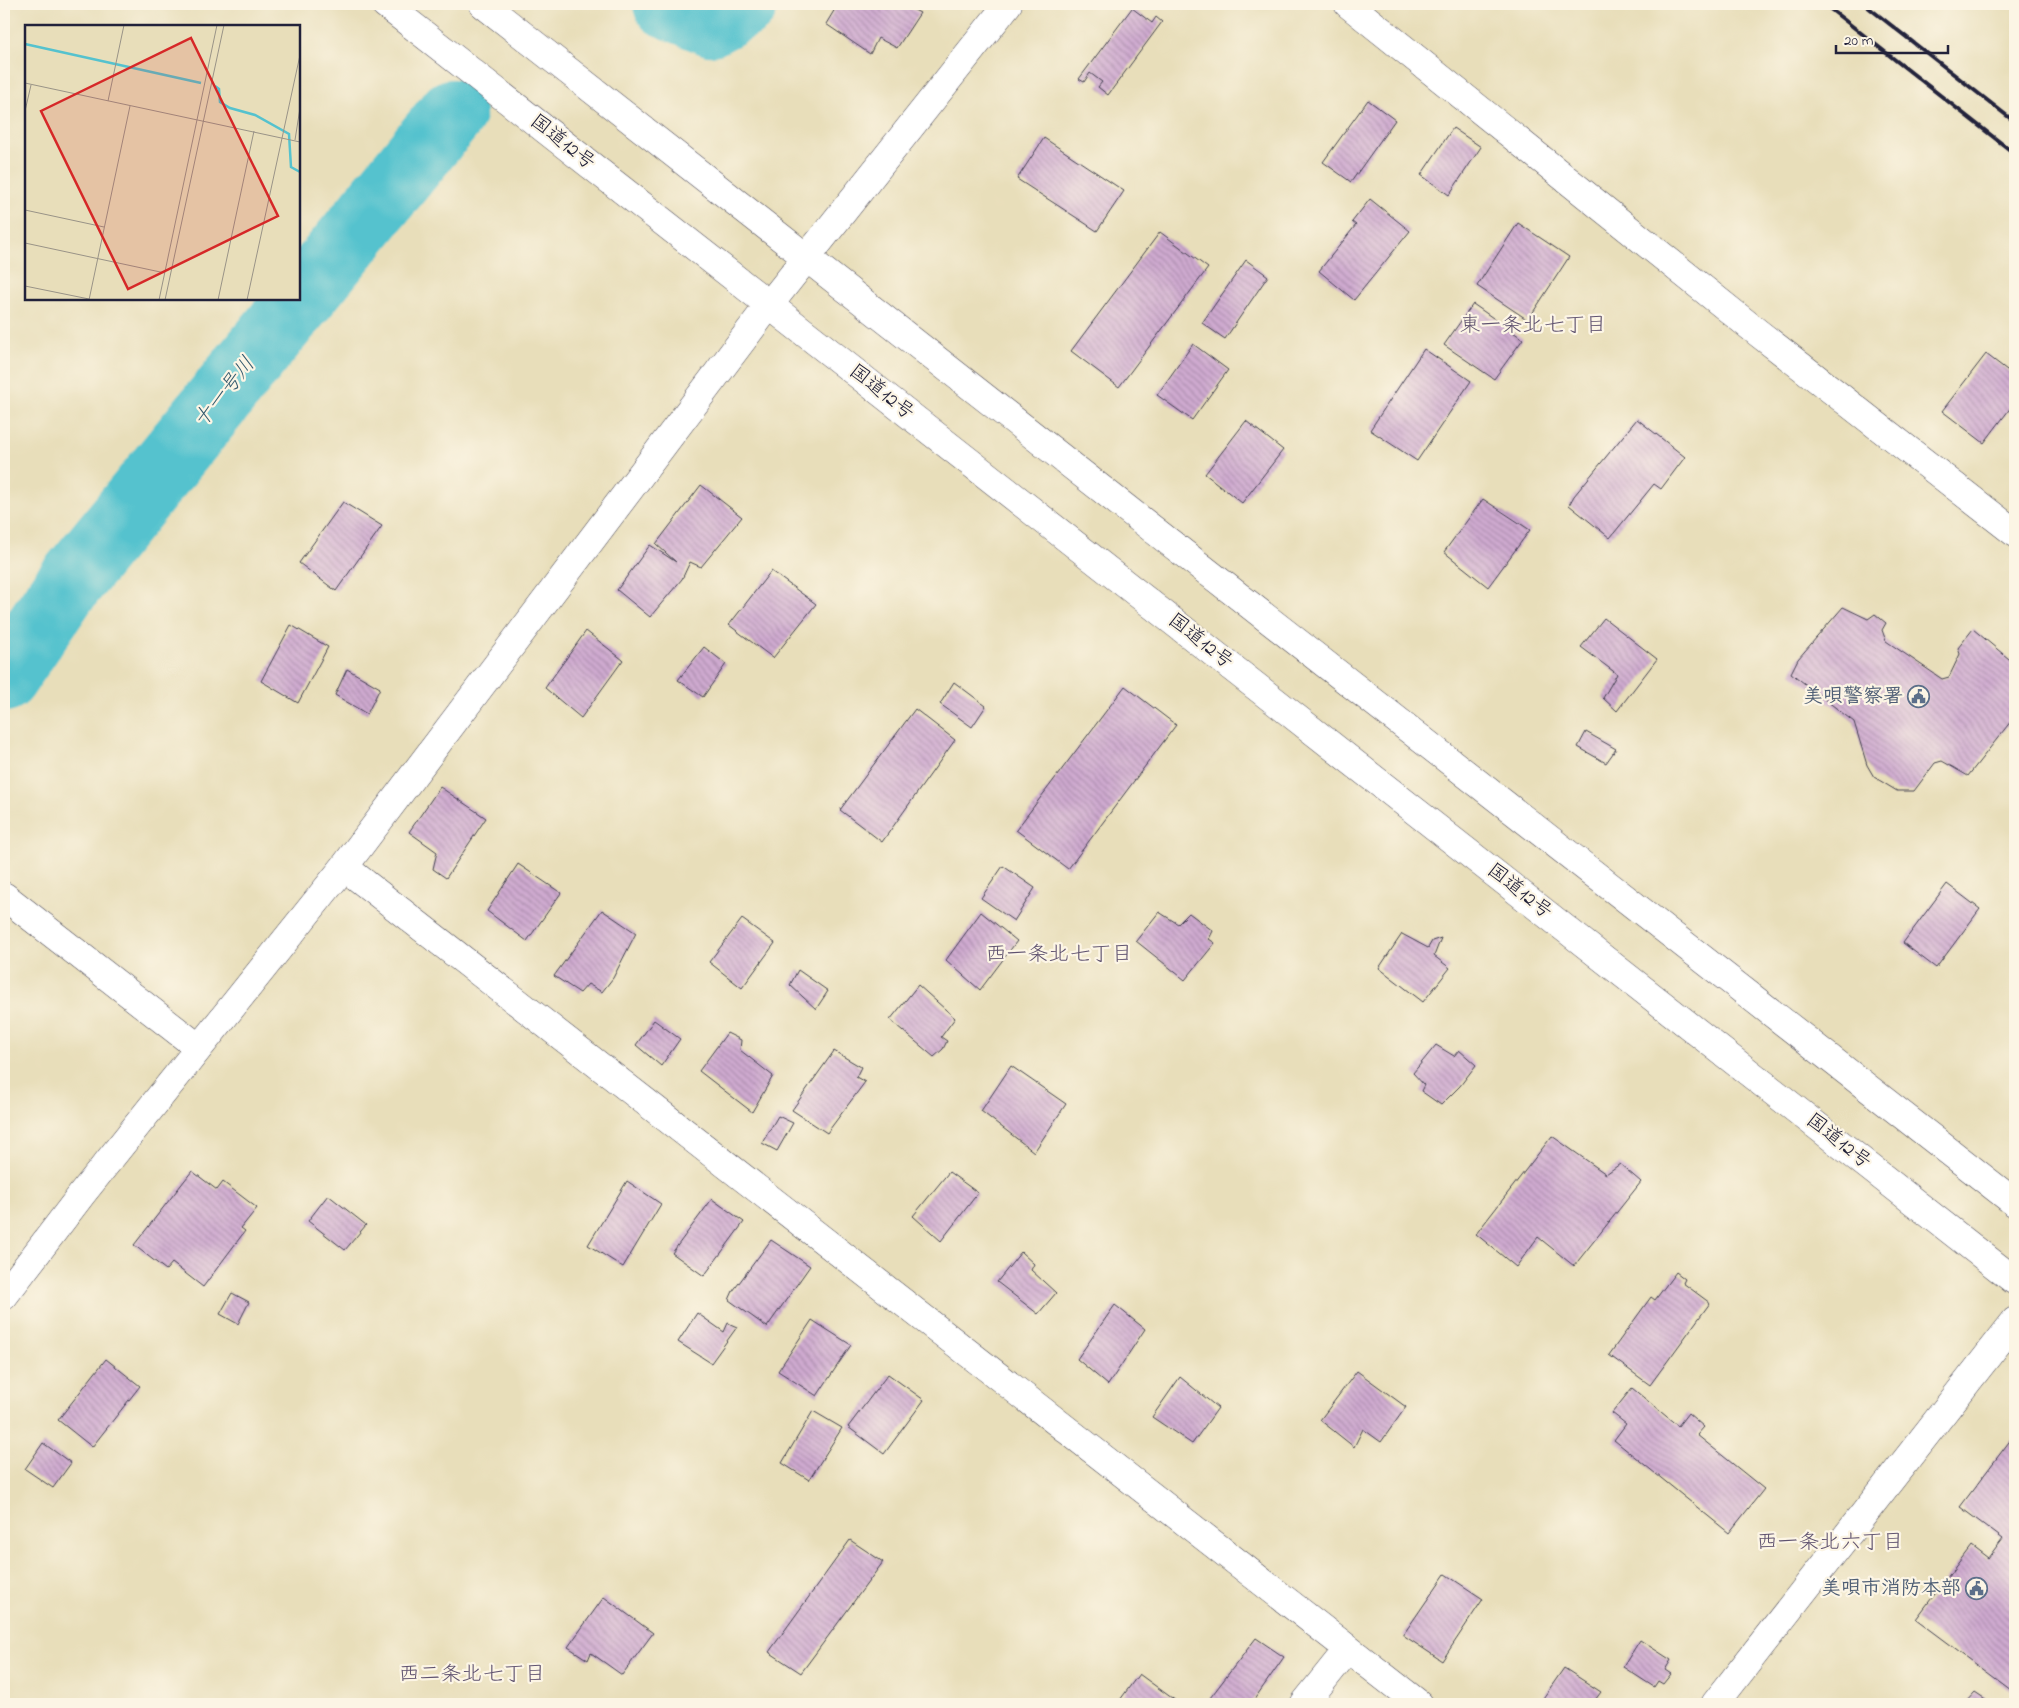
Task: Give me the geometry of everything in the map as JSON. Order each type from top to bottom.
[{"type":"main road","name":"国道12号","points":[[384,4],[2015,1281]]},
{"type":"main road","points":[[483,4],[806,259],[2015,1202]]},
{"type":"main road","points":[[4,1296],[82,1194],[344,867],[770,305],[1008,4]]},
{"type":"main road","points":[[1348,4],[1757,332],[2015,533]]},
{"type":"main road","points":[[344,867],[1420,1704]]},
{"type":"main road","points":[[4,896],[199,1048]]},
{"type":"main road","points":[[1714,1704],[2015,1321]]},
{"type":"main road","points":[[1304,1704],[1348,1649]]},
{"type":"building","points":[[838,4],[903,4],[920,13],[897,48],[878,38],[870,54],[826,24]]},
{"type":"building","points":[[1132,8],[1152,23],[1156,17],[1162,22],[1108,95],[1098,87],[1102,82],[1090,73],[1084,82],[1079,79]]},
{"type":"building","points":[[1368,100],[1395,120],[1351,182],[1323,162]]},
{"type":"building","points":[[1453,128],[1481,147],[1449,195],[1421,175]]},
{"type":"building","points":[[1044,138],[1124,191],[1097,231],[1017,179]]},
{"type":"building","points":[[1370,199],[1410,231],[1354,300],[1319,271],[1356,225],[1352,222]]},
{"type":"building","points":[[1518,223],[1569,257],[1528,320],[1477,286]]},
{"type":"building","points":[[1160,232],[1208,268],[1119,387],[1071,351]]},
{"type":"building","points":[[1246,260],[1268,276],[1225,339],[1202,323]]},
{"type":"building","points":[[1473,304],[1523,339],[1494,379],[1444,345]]},
{"type":"building","points":[[1193,344],[1228,370],[1192,420],[1157,395]]},
{"type":"building","points":[[1424,349],[1471,381],[1417,461],[1370,430]]},
{"type":"building","points":[[1986,354],[2015,376],[2015,402],[1984,443],[1942,411]]},
{"type":"building","points":[[1637,419],[1685,457],[1661,489],[1654,484],[1610,538],[1569,505],[1574,496]]},
{"type":"building","points":[[1246,421],[1283,450],[1242,503],[1205,474]]},
{"type":"building","points":[[701,485],[742,517],[701,567],[690,562],[682,579],[650,617],[617,590],[650,545],[676,562],[656,544]]},
{"type":"building","points":[[1483,499],[1530,530],[1488,587],[1444,552]]},
{"type":"building","points":[[343,502],[382,526],[336,591],[299,563]]},
{"type":"building","points":[[771,571],[816,604],[773,658],[729,625]]},
{"type":"building","name":"美唄警察署","points":[[1843,607],[1868,619],[1875,614],[1886,623],[1882,630],[1886,641],[1942,679],[1949,677],[1960,654],[1958,648],[1973,629],[2015,664],[2015,716],[1968,776],[1942,761],[1935,763],[1914,791],[1897,791],[1874,777],[1867,765],[1854,722],[1791,673],[1798,659]]},
{"type":"building","points":[[1604,618],[1657,659],[1617,711],[1603,698],[1617,674],[1581,647]]},
{"type":"building","points":[[291,625],[328,647],[298,703],[261,681]]},
{"type":"building","points":[[586,631],[623,660],[581,718],[545,688]]},
{"type":"building","points":[[704,647],[726,664],[703,697],[678,680]]},
{"type":"building","points":[[347,669],[380,688],[367,714],[335,695]]},
{"type":"building","points":[[954,682],[986,706],[972,727],[940,704]]},
{"type":"building","points":[[1125,686],[1176,725],[1068,869],[1016,830]]},
{"type":"building","points":[[915,709],[955,740],[882,842],[840,810]]},
{"type":"building","points":[[1586,732],[1616,749],[1606,763],[1578,747]]},
{"type":"building","points":[[440,787],[486,818],[446,878],[433,869],[437,852],[409,832]]},
{"type":"building","points":[[518,864],[561,893],[527,941],[487,911]]},
{"type":"building","points":[[1003,866],[1035,888],[1014,921],[981,898]]},
{"type":"building","points":[[1947,884],[1980,909],[1936,968],[1903,943]]},
{"type":"building","points":[[602,910],[636,933],[613,978],[602,992],[588,984],[580,993],[554,976]]},
{"type":"building","points":[[981,912],[1017,941],[980,990],[946,960]]},
{"type":"building","points":[[1159,912],[1178,924],[1189,913],[1213,931],[1209,939],[1215,943],[1185,980],[1136,941]]},
{"type":"building","points":[[742,919],[775,943],[742,988],[709,962]]},
{"type":"building","points":[[1402,934],[1428,948],[1432,941],[1441,938],[1434,956],[1450,968],[1423,1002],[1379,968]]},
{"type":"building","points":[[798,970],[828,991],[816,1009],[790,985]]},
{"type":"building","points":[[918,985],[955,1018],[941,1037],[947,1041],[943,1049],[934,1057],[890,1020]]},
{"type":"building","points":[[654,1020],[680,1039],[661,1066],[636,1045]]},
{"type":"building","points":[[727,1033],[741,1040],[740,1050],[773,1076],[752,1112],[699,1071]]},
{"type":"building","points":[[1436,1045],[1454,1056],[1459,1050],[1476,1065],[1460,1086],[1441,1105],[1421,1091],[1424,1085],[1413,1073]]},
{"type":"building","points":[[834,1051],[861,1067],[856,1077],[865,1082],[827,1133],[792,1110]]},
{"type":"building","points":[[1011,1066],[1066,1104],[1034,1152],[981,1111]]},
{"type":"building","points":[[778,1116],[793,1123],[777,1151],[762,1143]]},
{"type":"building","points":[[1552,1136],[1606,1174],[1620,1164],[1641,1182],[1574,1266],[1538,1237],[1516,1267],[1476,1234]]},
{"type":"building","points":[[192,1171],[217,1190],[223,1182],[257,1208],[241,1228],[245,1231],[203,1287],[172,1263],[166,1270],[134,1245]]},
{"type":"building","points":[[949,1172],[978,1193],[941,1241],[913,1216]]},
{"type":"building","points":[[627,1181],[661,1204],[623,1267],[588,1245]]},
{"type":"building","points":[[328,1195],[366,1225],[345,1250],[308,1221]]},
{"type":"building","points":[[712,1199],[744,1222],[704,1276],[672,1253]]},
{"type":"building","points":[[771,1240],[810,1266],[767,1327],[729,1300],[733,1291]]},
{"type":"building","points":[[1021,1252],[1034,1264],[1031,1270],[1056,1293],[1038,1314],[997,1282]]},
{"type":"building","points":[[1676,1272],[1685,1279],[1683,1283],[1710,1303],[1650,1385],[1609,1355],[1651,1297],[1655,1300]]},
{"type":"building","points":[[232,1293],[249,1302],[238,1324],[220,1314]]},
{"type":"building","points":[[1115,1305],[1145,1329],[1108,1385],[1077,1359]]},
{"type":"building","points":[[697,1313],[724,1332],[728,1323],[737,1327],[711,1363],[678,1342]]},
{"type":"building","points":[[812,1320],[851,1345],[817,1396],[778,1371]]},
{"type":"building","points":[[106,1359],[140,1386],[92,1447],[58,1420]]},
{"type":"building","points":[[1357,1371],[1406,1407],[1381,1442],[1363,1429],[1354,1447],[1320,1420]]},
{"type":"building","points":[[888,1374],[924,1400],[884,1454],[848,1427]]},
{"type":"building","points":[[1180,1377],[1218,1408],[1192,1444],[1152,1417]]},
{"type":"building","points":[[1632,1388],[1678,1426],[1688,1413],[1704,1427],[1697,1435],[1764,1489],[1729,1533],[1614,1440],[1626,1424],[1612,1413]]},
{"type":"building","points":[[813,1411],[842,1428],[809,1480],[782,1463]]},
{"type":"building","name":"美唄市消防本部","points":[[2015,1434],[2015,1693],[1916,1619],[1971,1546],[1988,1559],[2003,1539],[1960,1507]]},
{"type":"building","points":[[43,1443],[71,1463],[53,1488],[25,1469]]},
{"type":"building","points":[[850,1540],[883,1562],[801,1673],[769,1652]]},
{"type":"building","points":[[1445,1574],[1483,1599],[1442,1661],[1403,1635]]},
{"type":"building","points":[[604,1597],[653,1633],[622,1675],[591,1653],[588,1660],[568,1647]]},
{"type":"building","points":[[1256,1638],[1284,1657],[1251,1704],[1218,1704],[1210,1698]]},
{"type":"building","points":[[1640,1640],[1671,1660],[1665,1670],[1671,1674],[1663,1684],[1658,1681],[1654,1687],[1623,1667]]},
{"type":"building","points":[[1564,1668],[1601,1692],[1592,1704],[1539,1704]]},
{"type":"building","points":[[1139,1674],[1176,1701],[1173,1704],[1117,1704]]},
{"type":"building","points":[[1975,1692],[1993,1704],[1964,1704]]},
{"type":"waterway","name":"十一号川","points":[[667,4],[711,22],[744,4]]},
{"type":"waterway","name":"十一号川","points":[[300,300],[452,113]]},
{"type":"waterway","name":"十一号川","points":[[4,678],[63,591],[300,300]]},
{"type":"railway","points":[[1824,4],[2015,154]]},
{"type":"railway","points":[[1864,4],[2015,122]]},
{"type":"place","name":"美唄警察署","points":[[1919,697]]},
{"type":"place","name":"美唄市消防本部","points":[[1977,1589]]},
{"type":"district","name":"東一条北七丁目","points":[[1533,326]]},
{"type":"district","name":"西一条北七丁目","points":[[1059,955]]},
{"type":"district","name":"西一条北六丁目","points":[[1830,1543]]},
{"type":"district","name":"西二条北七丁目","points":[[472,1675]]}]
